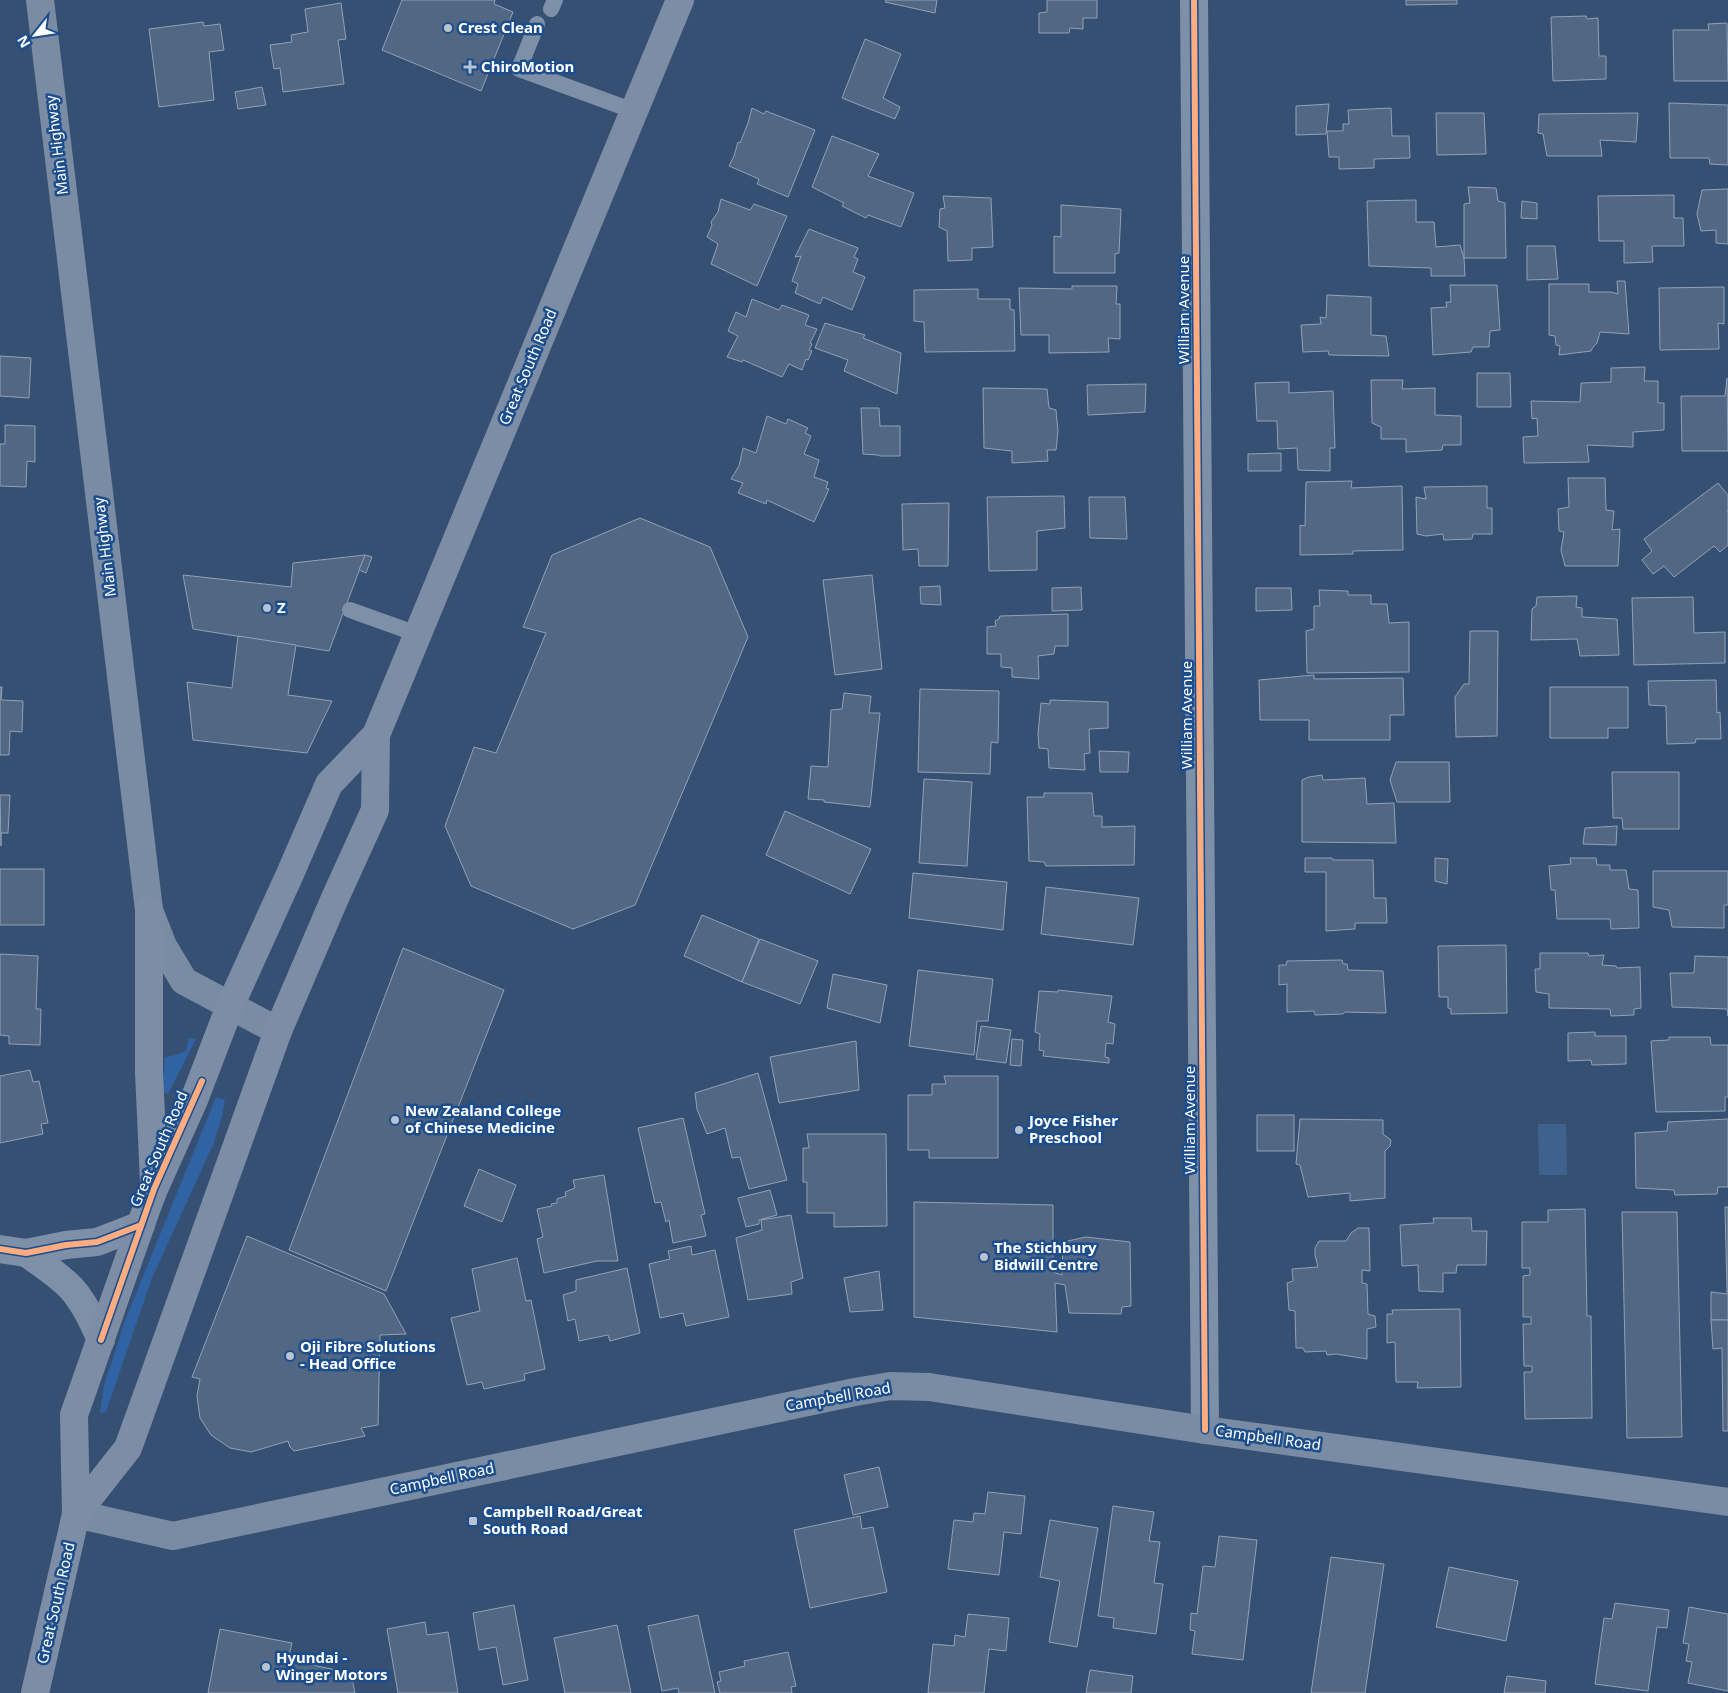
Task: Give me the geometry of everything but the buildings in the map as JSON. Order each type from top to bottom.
[{"type":"main road","name":"Main Highway","points":[[40,0],[149,910],[163,946],[184,981],[278,1031]]},
{"type":"main road","name":"Great South Road","points":[[76,1514],[128,1448],[278,1031],[375,810],[376,735],[680,0]]},
{"type":"main road","name":"Great South Road","points":[[35,1693],[76,1514],[74,1415],[154,1188],[194,1100],[230,1006],[329,784],[376,735]]},
{"type":"main road","points":[[149,910],[149,1072],[154,1188]]},
{"type":"main road","name":"Campbell Road","points":[[76,1514],[173,1536],[890,1386],[929,1387],[1205,1430],[1728,1502]]},
{"type":"street","name":"William Avenue","points":[[1194,0],[1205,1430]]},
{"type":"street","points":[[13,1251],[97,1242],[141,1225]]},
{"type":"street","points":[[13,1251],[51,1271],[72,1289],[89,1313],[101,1340]]},
{"type":"lane","points":[[537,24],[519,69],[634,111]]},
{"type":"lane","points":[[350,610],[417,634]]},
{"type":"shaded area","points":[[189,1038],[196,1039],[168,1094],[162,1092],[165,1057],[186,1051]]},
{"type":"shaded area","points":[[216,1097],[225,1100],[213,1145],[152,1278],[106,1412],[100,1413],[104,1385],[126,1318]]},
{"type":"shaded area","points":[[1538,1124],[1566,1124],[1567,1175],[1539,1175]]},
{"type":"cycle path","points":[[1194,0],[1205,1430]]},
{"type":"cycle path","points":[[101,1340],[154,1189],[202,1081]]},
{"type":"cycle path","points":[[0,1249],[26,1253],[66,1245],[97,1242],[141,1225]]},
{"type":"place","name":"Crest Clean","points":[[448,28]]},
{"type":"place","name":"ChiroMotion","points":[[470,67]]},
{"type":"place","name":"Z","points":[[267,608]]},
{"type":"place","name":"New Zealand College of Chinese Medicine","points":[[395,1120]]},
{"type":"place","name":"Joyce Fisher Preschool","points":[[1019,1130]]},
{"type":"place","name":"The Stichbury Bidwill Centre","points":[[984,1257]]},
{"type":"place","name":"Oji Fibre Solutions - Head Office","points":[[290,1356]]},
{"type":"place","name":"Campbell Road/Great South Road","points":[[473,1521]]},
{"type":"place","name":"Hyundai - Winger Motors","points":[[266,1667]]}]
